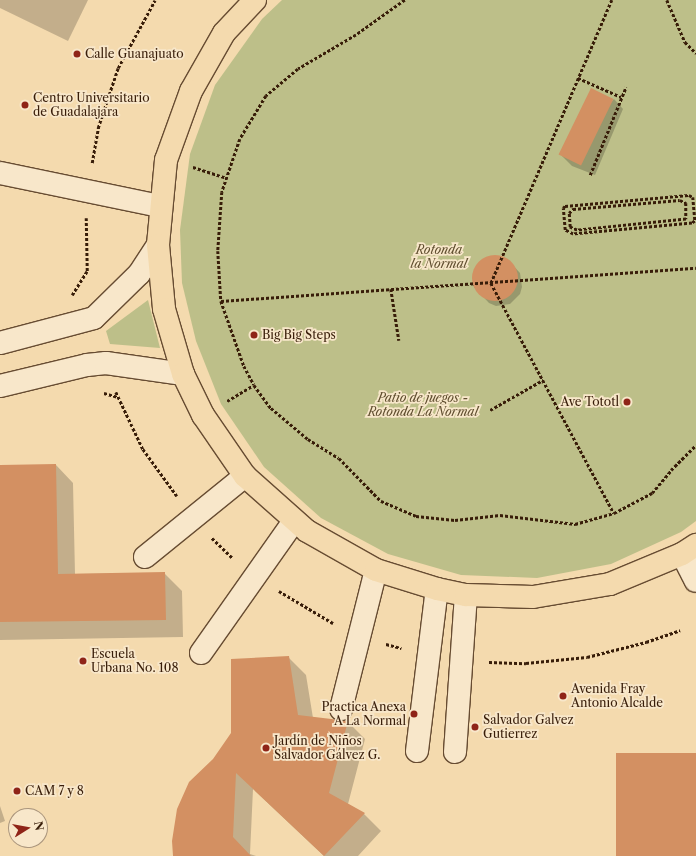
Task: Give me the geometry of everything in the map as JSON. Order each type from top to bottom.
[{"type":"main road","points":[[255,0],[224,33],[191,91],[166,160],[160,206],[158,245],[164,309],[183,374],[202,415],[245,476],[307,532],[376,570],[437,590],[466,595],[532,597],[610,584],[689,550]]},
{"type":"street","points":[[0,173],[160,206]]},
{"type":"street","points":[[0,343],[94,318],[139,274],[158,245]]},
{"type":"street","points":[[0,386],[87,364],[106,363],[183,374]]},
{"type":"street","points":[[145,557],[245,476]]},
{"type":"street","points":[[201,653],[294,521]]},
{"type":"street","points":[[689,550],[696,582]]},
{"type":"street","points":[[341,709],[376,570]]},
{"type":"street","points":[[417,751],[437,590]]},
{"type":"street","points":[[455,752],[466,595]]},
{"type":"path","points":[[87,271],[88,191],[98,128],[118,68],[155,0]]},
{"type":"path","points":[[404,0],[356,35],[298,69],[266,96],[240,139],[222,192],[218,251],[221,301],[244,366],[254,385],[271,408],[308,439],[339,458],[381,501],[416,516],[455,520],[500,515],[575,524],[614,513],[652,493],[696,445]]},
{"type":"path","points":[[491,282],[612,0]]},
{"type":"path","points":[[668,0],[685,42],[696,53]]},
{"type":"path","points":[[578,78],[621,97]]},
{"type":"path","points":[[590,175],[626,87]]},
{"type":"path","points":[[193,167],[227,178]]},
{"type":"path","points":[[684,196],[692,197],[695,221],[573,234],[565,230],[563,208],[565,206],[684,196]]},
{"type":"path","points":[[680,200],[686,204],[686,219],[576,230],[570,227],[569,212],[572,209],[680,200]]},
{"type":"path","points":[[221,301],[696,268]]},
{"type":"path","points":[[491,282],[614,513]]},
{"type":"path","points":[[391,289],[399,340]]},
{"type":"path","points":[[490,410],[543,380]]},
{"type":"path","points":[[221,404],[254,385]]},
{"type":"path","points":[[461,660],[526,663],[587,657],[646,642],[680,630]]},
{"type":"green space","name":"Rotonda la Normal","points":[[282,0],[696,0],[696,521],[681,532],[611,564],[537,578],[461,575],[388,554],[321,518],[264,467],[221,404],[196,341],[182,283],[180,230],[190,154],[215,85],[262,19]]},
{"type":"green space","points":[[148,300],[160,348],[110,344],[106,331]]},
{"type":"building","points":[[591,88],[613,99],[581,165],[559,155]]},
{"type":"building","points":[[491,255],[499,255],[508,259],[514,265],[518,278],[514,291],[508,297],[499,301],[491,301],[482,297],[476,291],[472,282],[472,274],[476,265],[482,259]]},
{"type":"building","points":[[56,464],[58,574],[165,572],[166,620],[0,622],[0,465]]},
{"type":"building","points":[[289,656],[298,715],[348,721],[329,793],[365,813],[324,856],[236,773],[233,837],[251,856],[173,856],[172,841],[177,809],[189,782],[213,759],[231,733],[231,659]]},
{"type":"building","points":[[616,753],[696,753],[696,856],[616,856]]},
{"type":"place","name":"Calle Guanajuato","points":[[77,54]]},
{"type":"place","name":"Centro Universitario de Guadalajara","points":[[25,105]]},
{"type":"place","name":"Big Big Steps","points":[[254,335]]},
{"type":"place","name":"Ave Tototl","points":[[627,402]]},
{"type":"place","name":"Escuela Urbana No. 108","points":[[83,661]]},
{"type":"place","name":"Avenida Fray Antonio Alcalde","points":[[563,696]]},
{"type":"place","name":"Practica Anexa A La Normal","points":[[414,714]]},
{"type":"place","name":"Salvador Galvez Gutierrez","points":[[475,727]]},
{"type":"place","name":"Jardín de Niños Salvador Gálvez G.","points":[[266,748]]},
{"type":"place","name":"CAM 7 y 8","points":[[17,791]]},
{"type":"park label","name":"Patio de juegos - Rotonda La Normal","points":[[423,405]]}]
